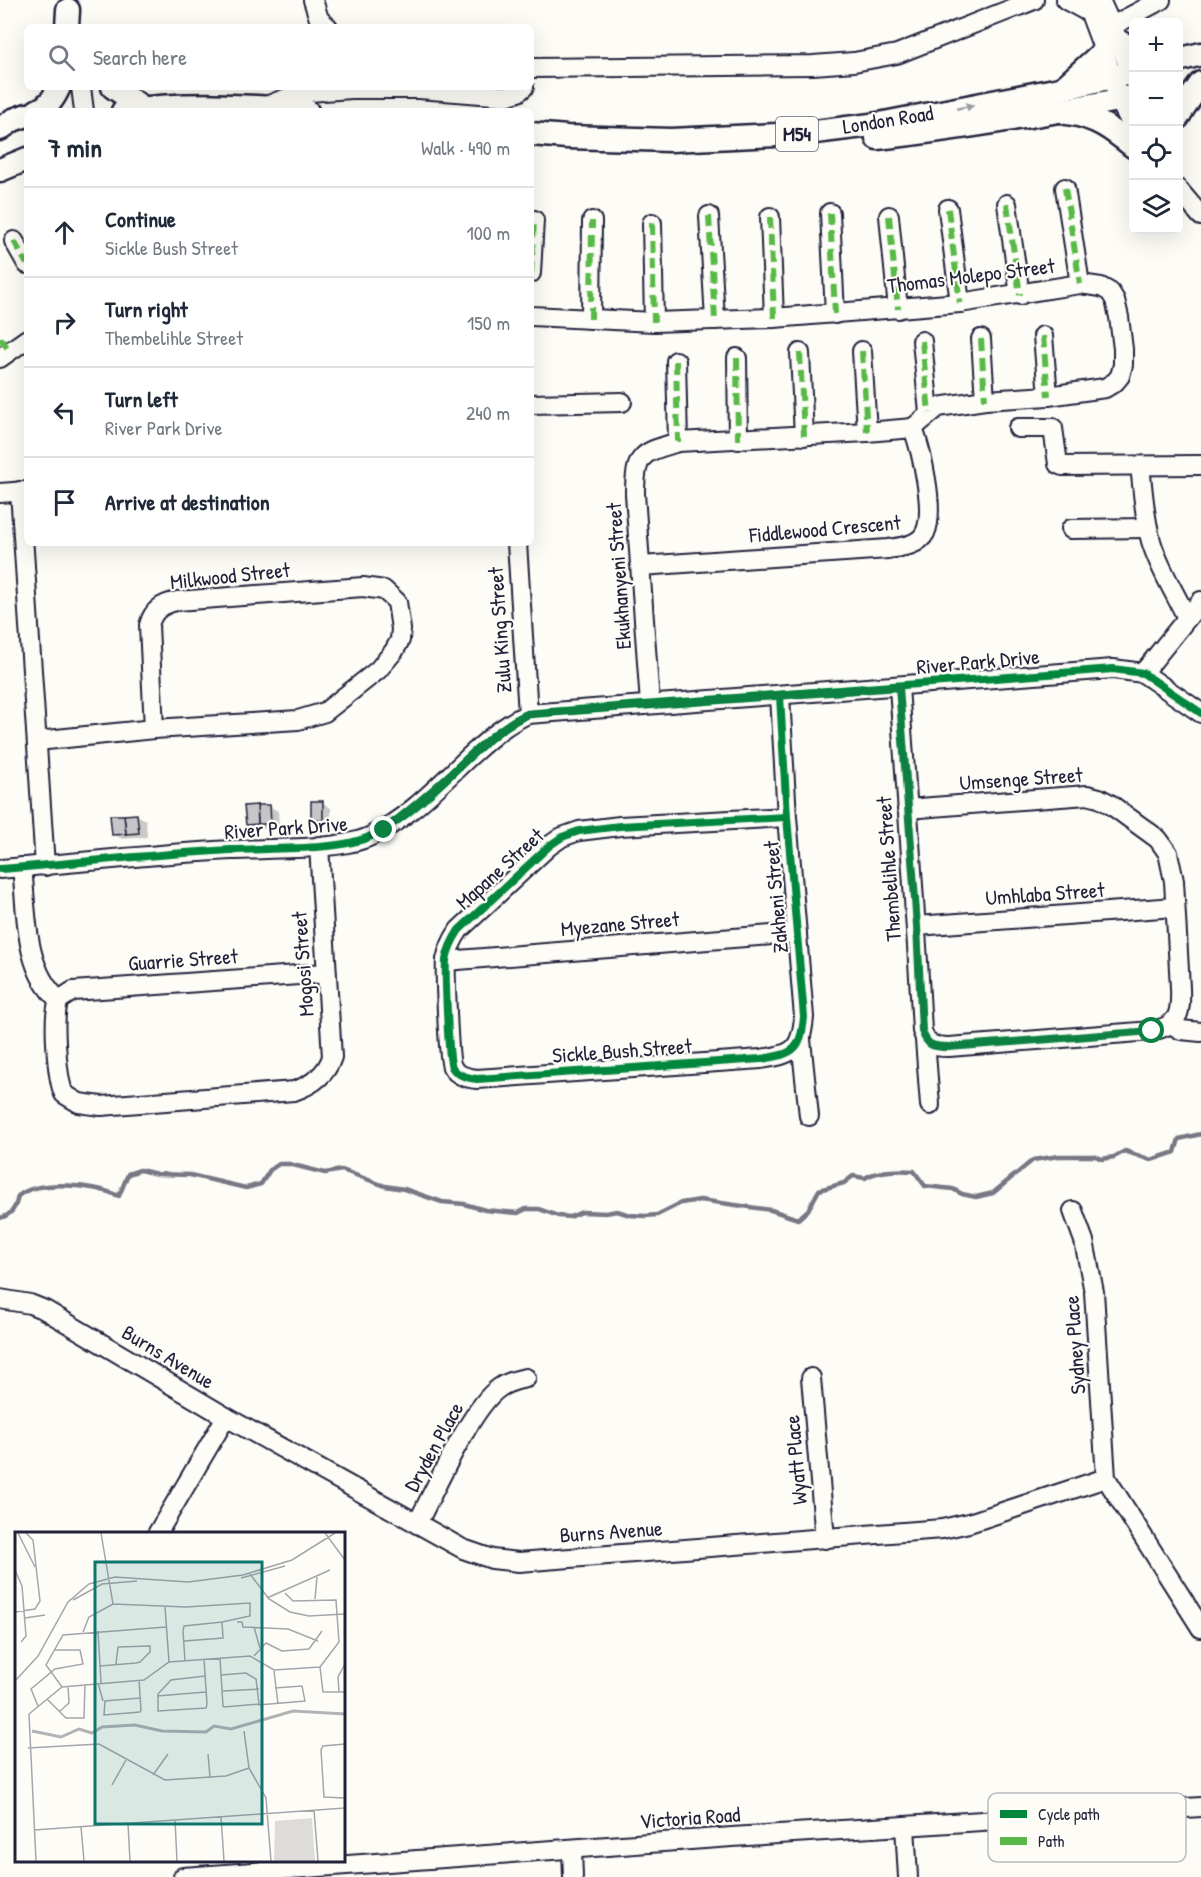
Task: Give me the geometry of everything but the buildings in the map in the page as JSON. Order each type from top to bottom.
[{"type":"main road","points":[[1060,89],[1117,42]]},
{"type":"main road","name":"London Road","points":[[534,134],[671,140],[799,134],[879,124],[1128,76]]},
{"type":"main road","points":[[1183,83],[1201,78]]},
{"type":"main road","points":[[1183,108],[1201,83]]},
{"type":"main road","points":[[42,108],[49,104],[57,90]]},
{"type":"main road","points":[[116,90],[131,108]]},
{"type":"main road","name":"London Road","points":[[534,145],[598,149],[700,149],[822,144],[945,130],[1126,98]]},
{"type":"main road","points":[[164,108],[226,104],[281,108]]},
{"type":"main road","points":[[1055,112],[1078,114],[1098,120],[1129,143]]},
{"type":"main road","points":[[0,129],[13,120],[24,117]]},
{"type":"main road","points":[[0,135],[24,130]]},
{"type":"street","points":[[313,0],[319,19],[325,24]]},
{"type":"street","points":[[534,71],[813,65],[854,62],[897,54],[1034,0]]},
{"type":"street","points":[[1066,0],[1097,4]]},
{"type":"street","points":[[1117,42],[1161,0]]},
{"type":"street","points":[[1097,4],[1117,42],[1128,76],[1126,98],[1133,126]]},
{"type":"street","points":[[1097,4],[1117,42]]},
{"type":"street","points":[[81,90],[84,108]]},
{"type":"street","points":[[264,106],[295,95],[361,90]]},
{"type":"street","points":[[412,90],[506,96],[520,90]]},
{"type":"street","points":[[1065,188],[1080,284]]},
{"type":"street","points":[[1183,193],[1201,216]]},
{"type":"street","points":[[1007,204],[1020,295]]},
{"type":"street","points":[[948,209],[960,303]]},
{"type":"street","points":[[830,213],[835,314]]},
{"type":"street","points":[[709,216],[715,320]]},
{"type":"street","points":[[888,216],[897,309]]},
{"type":"street","points":[[770,217],[774,318]]},
{"type":"street","points":[[591,319],[592,221]]},
{"type":"street","points":[[651,224],[654,322]]},
{"type":"street","points":[[14,240],[24,258]]},
{"type":"street","name":"Thomas Molepo Street","points":[[534,316],[654,322],[774,318],[960,303],[1080,284],[1101,287],[1110,292],[1115,300],[1119,317],[1123,365],[1120,376],[1105,388],[938,407],[913,428]]},
{"type":"street","points":[[1043,336],[1048,396]]},
{"type":"street","points":[[981,339],[985,400]]},
{"type":"street","points":[[3,349],[24,340]]},
{"type":"street","points":[[922,341],[929,413]]},
{"type":"street","points":[[862,351],[867,432]]},
{"type":"street","points":[[800,353],[804,436]]},
{"type":"street","points":[[737,358],[738,440]]},
{"type":"street","points":[[676,361],[678,442],[913,428]]},
{"type":"street","points":[[534,404],[622,402]]},
{"type":"street","name":"Fiddlewood Crescent","points":[[641,566],[888,549],[905,547],[917,542],[924,534],[928,512],[925,471],[913,428]]},
{"type":"street","points":[[1018,428],[1053,428],[1058,464],[1062,466],[1201,465]]},
{"type":"street","name":"Ekukhanyeni Street","points":[[650,704],[635,478],[637,466],[649,451],[678,442]]},
{"type":"street","points":[[1140,466],[1148,528],[1161,566],[1187,618]]},
{"type":"street","points":[[0,493],[24,491]]},
{"type":"street","points":[[1071,529],[1148,528]]},
{"type":"street","points":[[27,546],[45,866]]},
{"type":"street","name":"Zulu King Street","points":[[517,546],[528,714]]},
{"type":"street","name":"Milkwood Street","points":[[37,741],[154,729],[298,720],[325,712],[378,670],[394,651],[400,640],[401,629],[397,602],[388,591],[363,587],[177,601],[163,605],[154,612],[149,625],[154,729]]},
{"type":"street","points":[[1143,673],[1201,601]]},
{"type":"street","name":"River Park Drive","points":[[0,869],[355,842],[384,830],[432,791],[496,732],[528,714],[1113,669],[1143,673],[1201,713]]},
{"type":"street","name":"Thembelihle Street","points":[[899,687],[917,926],[922,1031],[928,1042],[930,1105]]},
{"type":"street","name":"Zakheni Street","points":[[780,696],[787,818],[804,1017],[801,1040],[809,1116]]},
{"type":"street","name":"Umsenge Street","points":[[907,809],[1087,795],[1099,798],[1158,839],[1168,853],[1173,873],[1181,1005],[1174,1020]]},
{"type":"street","name":"Mapane Street","points":[[459,1074],[453,1068],[450,1060],[446,961],[452,941],[459,930],[549,846],[562,837],[579,831],[620,826],[787,818]]},
{"type":"street","name":"Mogosi Street","points":[[58,1006],[58,1077],[64,1094],[79,1103],[101,1106],[294,1091],[305,1087],[321,1076],[332,1057],[319,846]]},
{"type":"street","points":[[22,867],[31,949],[37,971],[58,1006]]},
{"type":"street","name":"Umhlaba Street","points":[[917,926],[1176,907]]},
{"type":"street","name":"Myezane Street","points":[[446,961],[797,933]]},
{"type":"street","name":"Guarrie Street","points":[[58,1006],[73,991],[326,973]]},
{"type":"street","points":[[928,1042],[949,1047],[1152,1031],[1174,1020],[1181,1030],[1201,1032]]},
{"type":"street","name":"Sickle Bush Street","points":[[459,1074],[477,1079],[761,1059],[788,1053],[797,1047],[801,1040]]},
{"type":"street","name":"Sydney Place","points":[[1073,1211],[1084,1241],[1094,1292],[1106,1478]]},
{"type":"street","name":"Burns Avenue","points":[[0,1299],[30,1304],[45,1310],[226,1417],[463,1550],[506,1562],[942,1529],[969,1523],[1106,1478]]},
{"type":"street","name":"Dryden Place","points":[[417,1524],[473,1419],[498,1388],[526,1378]]},
{"type":"street","name":"Wyatt Place","points":[[811,1378],[825,1539]]},
{"type":"street","points":[[158,1532],[226,1417]]},
{"type":"street","points":[[1106,1478],[1201,1628]]},
{"type":"street","name":"Victoria Road","points":[[1186,1808],[1201,1807]]},
{"type":"street","name":"Victoria Road","points":[[183,1877],[988,1821]]},
{"type":"street","points":[[905,1826],[908,1877]]},
{"type":"street","points":[[572,1849],[573,1877]]},
{"type":"waterway","points":[[0,1218],[13,1210],[18,1196],[40,1187],[82,1187],[119,1196],[128,1174],[140,1170],[157,1174],[190,1175],[246,1188],[261,1184],[270,1170],[279,1164],[289,1164],[325,1173],[342,1170],[385,1186],[404,1189],[442,1202],[464,1204],[485,1210],[518,1213],[526,1209],[539,1209],[558,1216],[570,1217],[582,1212],[617,1211],[645,1216],[657,1215],[681,1203],[700,1200],[771,1210],[798,1219],[808,1210],[819,1190],[844,1183],[853,1176],[865,1178],[882,1172],[914,1171],[925,1186],[953,1189],[976,1197],[993,1193],[1033,1160],[1059,1156],[1095,1156],[1102,1159],[1114,1157],[1125,1151],[1151,1160],[1175,1152],[1179,1139],[1201,1134]]},
{"type":"marked path","points":[[1065,188],[1080,284]]},
{"type":"marked path","points":[[1007,204],[1020,295]]},
{"type":"marked path","points":[[948,209],[960,303]]},
{"type":"marked path","points":[[830,213],[835,314]]},
{"type":"marked path","points":[[709,216],[715,320]]},
{"type":"marked path","points":[[889,216],[898,309]]},
{"type":"marked path","points":[[770,217],[774,318]]},
{"type":"marked path","points":[[591,319],[592,221]]},
{"type":"marked path","points":[[652,223],[654,322]]},
{"type":"marked path","points":[[14,241],[24,259]]},
{"type":"marked path","points":[[1043,336],[1048,396]]},
{"type":"marked path","points":[[0,338],[9,350]]},
{"type":"marked path","points":[[981,339],[985,400]]},
{"type":"marked path","points":[[922,341],[929,413]]},
{"type":"marked path","points":[[862,351],[867,432]]},
{"type":"marked path","points":[[800,353],[804,436]]},
{"type":"marked path","points":[[737,358],[738,440]]},
{"type":"marked path","points":[[676,361],[678,442]]},
{"type":"cycle path","points":[[0,869],[144,856],[304,848],[358,841],[385,829],[398,820],[424,800],[491,738],[512,722],[528,714],[1113,669],[1143,673],[1201,713]]},
{"type":"cycle path","points":[[780,696],[787,817],[804,1017],[798,1044],[781,1055],[761,1059],[477,1079],[463,1076],[454,1070],[449,1049],[446,981],[446,960],[451,944],[459,930],[549,846],[562,837],[579,831],[620,826],[787,817]]},
{"type":"route","points":[[384,830],[432,791],[496,732],[528,714],[899,687],[917,926],[922,1031],[925,1040],[931,1045],[949,1047],[1152,1031]]}]
